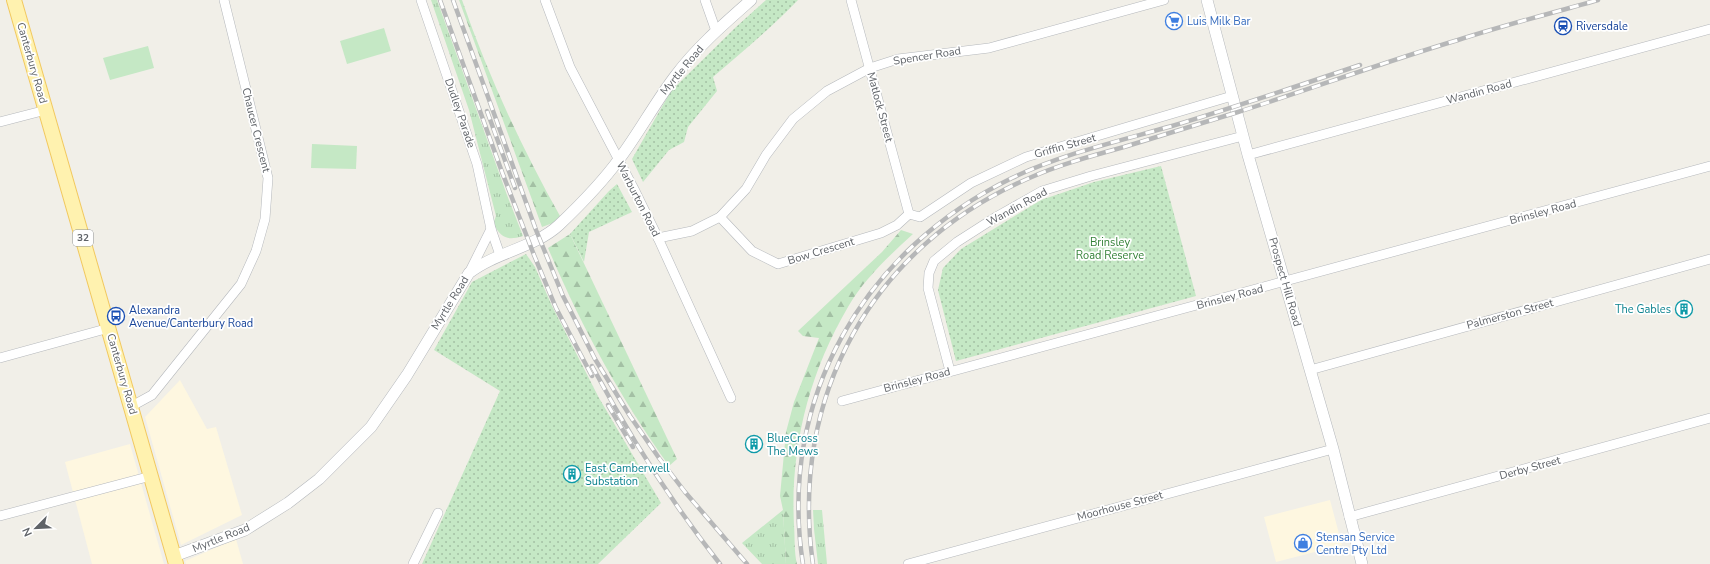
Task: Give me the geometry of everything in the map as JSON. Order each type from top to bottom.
[{"type":"main road","name":"Canterbury Road","points":[[14,0],[132,406],[175,560]]},
{"type":"street","name":"Chaucer Crescent","points":[[132,406],[152,395],[240,284],[256,251],[265,219],[268,178],[224,0]]},
{"type":"street","name":"Dudley Parade","points":[[421,0],[477,164],[491,229],[500,255]]},
{"type":"street","name":"Warburton Road","points":[[545,0],[570,67],[658,238],[731,398]]},
{"type":"street","points":[[705,0],[716,31]]},
{"type":"street","name":"Myrtle Road","points":[[175,560],[245,530],[288,503],[319,479],[371,427],[407,375],[468,273],[477,266],[538,239],[557,226],[619,160],[677,73],[716,31],[751,0]]},
{"type":"street","name":"Matlock Street","points":[[851,0],[909,214]]},
{"type":"street","name":"Spencer Road","points":[[658,238],[692,231],[720,217],[746,189],[766,155],[793,119],[827,91],[870,68],[898,59],[989,48],[1164,0]]},
{"type":"street","name":"Prospect Hill Road","points":[[1207,0],[1248,154],[1333,449],[1362,564]]},
{"type":"street","name":"Wandin Road","points":[[1248,154],[1710,29]]},
{"type":"street","name":"Griffin Street","points":[[909,214],[920,217],[971,183],[1026,157],[1232,96]]},
{"type":"street","points":[[0,122],[46,110]]},
{"type":"street","name":"Wandin Road","points":[[950,371],[928,288],[929,273],[934,261],[957,242],[1042,191],[1091,176],[1243,136]]},
{"type":"street","name":"Brinsley Road","points":[[842,401],[1710,166]]},
{"type":"street","name":"Bow Crescent","points":[[720,217],[752,251],[778,264],[882,233],[897,224],[909,214]]},
{"type":"street","points":[[468,273],[491,229]]},
{"type":"street","name":"Palmerston Street","points":[[1310,370],[1710,259]]},
{"type":"street","points":[[0,358],[109,328]]},
{"type":"street","name":"Derby Street","points":[[1349,517],[1710,418]]},
{"type":"street","name":"Moorhouse Street","points":[[908,564],[1333,449]]},
{"type":"street","points":[[0,516],[151,476]]},
{"type":"street","points":[[413,564],[438,513]]},
{"type":"shaded area","points":[[180,380],[207,429],[216,427],[242,515],[181,545],[145,417]]},
{"type":"shaded area","points":[[130,444],[164,564],[92,564],[65,462]]},
{"type":"shaded area","points":[[1330,500],[1342,545],[1276,562],[1264,517]]},
{"type":"shaded area","points":[[236,539],[243,564],[186,564],[185,561]]},
{"type":"green space","points":[[431,0],[437,0],[523,236],[513,238],[505,237],[493,224],[496,216],[469,110]]},
{"type":"green space","points":[[459,0],[462,0],[483,56],[506,110],[532,164],[560,216],[553,223],[542,227]]},
{"type":"green space","points":[[766,0],[798,0],[767,30],[713,77],[717,91],[688,127],[684,142],[669,150],[643,182],[632,159],[671,91],[736,27]]},
{"type":"green space","points":[[384,28],[391,51],[347,64],[340,41]]},
{"type":"green space","points":[[148,46],[154,68],[110,80],[103,58]]},
{"type":"green space","points":[[312,144],[357,146],[356,169],[311,168]]},
{"type":"green space","name":"Brinsley Road Reserve","points":[[1161,166],[1196,296],[956,361],[938,290],[943,268],[961,249],[1041,200],[1094,182]]},
{"type":"green space","points":[[617,184],[632,212],[589,232],[584,262],[570,234]]},
{"type":"green space","points":[[901,230],[913,234],[878,268],[854,297],[834,332],[813,385],[805,412],[795,468],[794,525],[797,564],[786,564],[783,510],[780,496],[786,432],[794,402],[819,338],[803,336],[798,331],[882,252]]},
{"type":"green space","points":[[570,234],[677,459],[669,466],[634,414],[602,361],[574,306],[548,248]]},
{"type":"green space","points":[[526,254],[535,267],[552,306],[599,398],[661,503],[598,564],[422,564],[500,391],[434,350],[472,282]]},
{"type":"green space","points":[[783,510],[786,564],[762,564],[742,543]]},
{"type":"green space","points":[[813,510],[822,510],[827,564],[818,564]]},
{"type":"railway","points":[[440,0],[502,172],[534,255],[556,308],[592,376]]},
{"type":"railway","points":[[453,0],[536,230],[563,296],[595,359],[630,416],[659,458],[685,492],[747,564]]},
{"type":"railway","points":[[813,564],[809,502],[815,443],[829,387],[853,334],[885,287],[925,244],[972,208],[1027,179],[1087,157],[1238,112],[1430,48],[1598,0]]},
{"type":"railway","points":[[803,564],[798,503],[804,444],[819,388],[842,336],[874,288],[913,245],[959,208],[1031,169],[1071,155],[1196,119],[1360,65]]},
{"type":"railway","points":[[487,111],[515,188]]},
{"type":"railway","points":[[592,366],[652,468],[685,517],[720,564]]},
{"type":"railway","points":[[608,405],[633,447]]},
{"type":"place","name":"Luis Milk Bar","points":[[1174,21]]},
{"type":"place","name":"Riversdale","points":[[1563,26]]},
{"type":"place","name":"The Gables","points":[[1684,309]]},
{"type":"place","name":"Alexandra Avenue/Canterbury Road","points":[[116,316]]},
{"type":"place","name":"BlueCross The Mews","points":[[754,444]]},
{"type":"place","name":"East Camberwell Substation","points":[[572,474]]},
{"type":"place","name":"Stensan Service Centre Pty Ltd","points":[[1303,543]]}]
